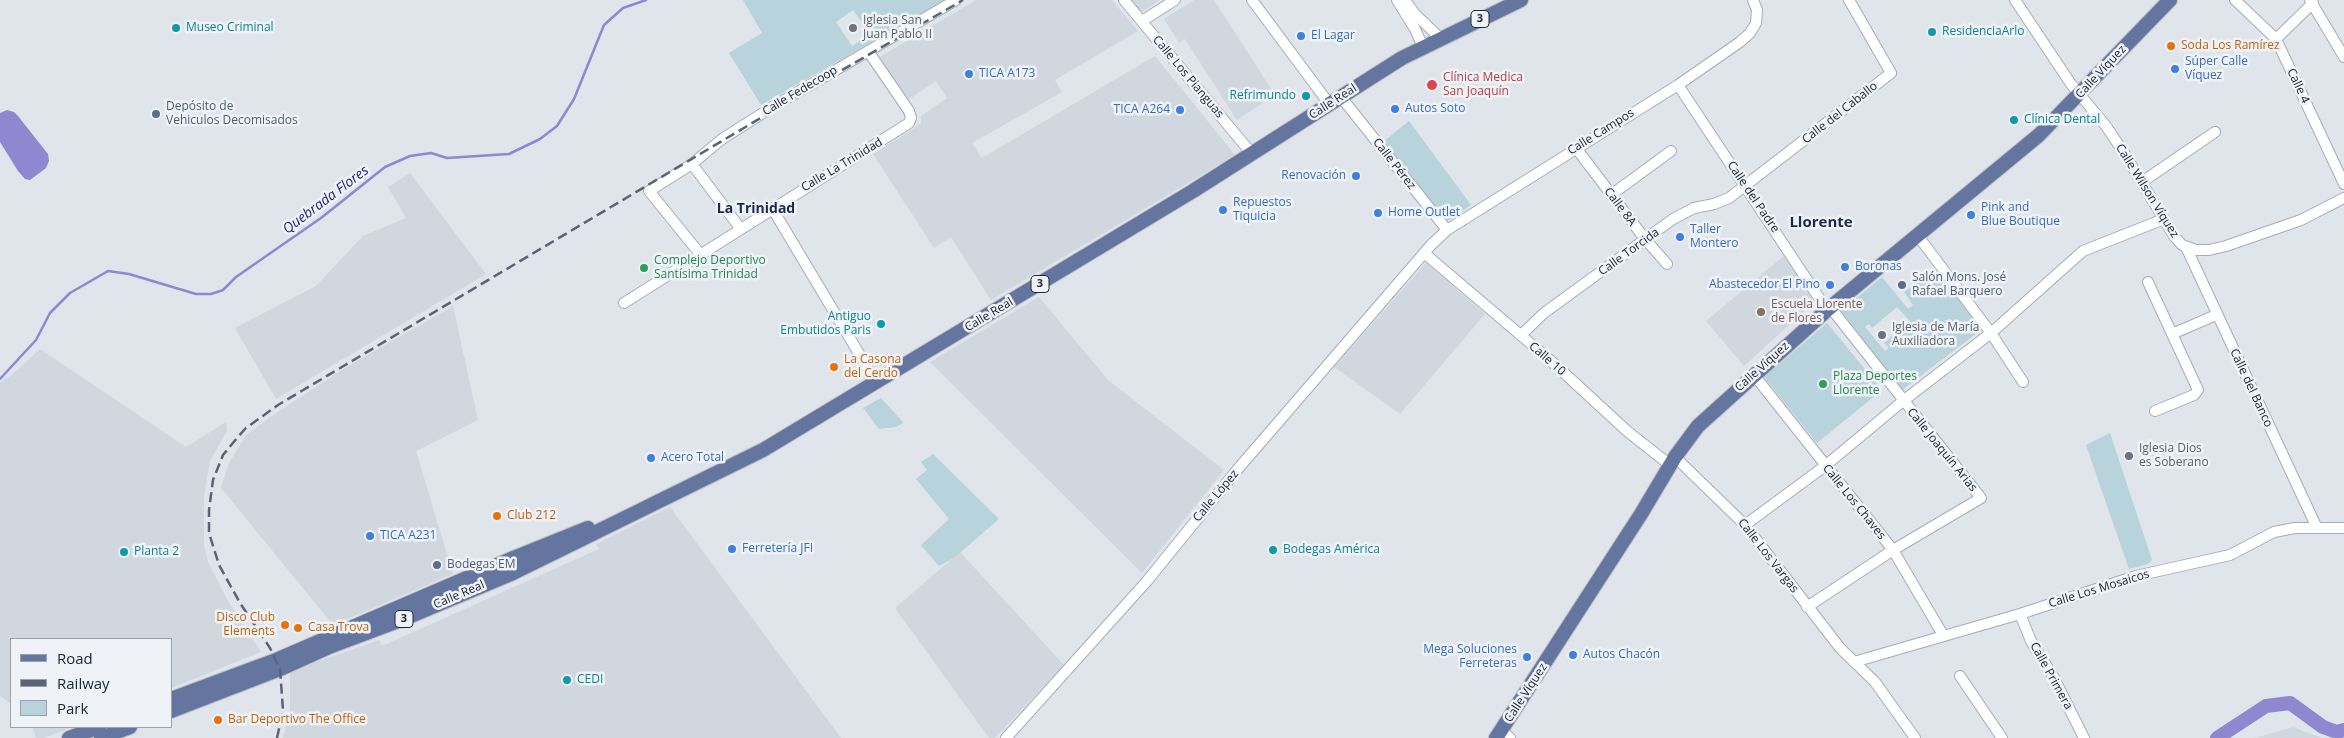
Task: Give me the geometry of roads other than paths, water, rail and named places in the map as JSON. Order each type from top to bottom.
[{"type":"main road","name":"Calle Real","points":[[1440,38],[1502,0]]},
{"type":"main road","name":"Calle Real","points":[[172,711],[280,669],[329,647],[401,620],[513,573],[763,450],[1252,154],[1422,47],[1521,0]]},
{"type":"main road","name":"Calle Víquez","points":[[1502,735],[1641,514],[1672,461],[1698,426],[1828,308],[2039,135],[2170,0]]},
{"type":"main road","name":"Calle Real","points":[[172,700],[276,660],[540,547],[631,514]]},
{"type":"main road","points":[[481,571],[513,573],[518,565],[540,547]]},
{"type":"main road","points":[[69,738],[96,728]]},
{"type":"main road","points":[[83,738],[108,728]]},
{"type":"main road","points":[[101,738],[127,728]]},
{"type":"street","name":"Calle Fedecoop","points":[[700,254],[649,191],[692,164],[738,129],[956,0]]},
{"type":"street","name":"Calle Los Pianguas","points":[[1124,0],[1252,154]]},
{"type":"street","points":[[1142,21],[1174,0]]},
{"type":"street","name":"Calle Pérez","points":[[1252,0],[1447,230]]},
{"type":"street","points":[[1397,0],[1412,16],[1440,38]]},
{"type":"street","points":[[1405,0],[1422,47]]},
{"type":"street","name":"Calle Campos","points":[[1424,253],[1447,230],[1678,84],[1750,33],[1757,18],[1754,0]]},
{"type":"street","name":"Calle del Caballo","points":[[1746,185],[1890,73],[1849,0]]},
{"type":"street","name":"Calle Wilson Víquez","points":[[2015,0],[2030,25],[2079,95],[2106,126],[2178,241],[2186,247],[2209,250],[2226,246],[2301,220],[2344,198]]},
{"type":"street","name":"Calle 4","points":[[2235,0],[2276,39],[2344,184]]},
{"type":"street","points":[[2276,39],[2312,2],[2344,57]]},
{"type":"street","name":"Calle La Trinidad","points":[[772,208],[909,123],[911,118],[910,111],[868,51]]},
{"type":"street","name":"Calle del Padre","points":[[1678,84],[1719,148],[1828,308]]},
{"type":"street","points":[[2142,182],[2215,132]]},
{"type":"street","name":"Calle 8A","points":[[1576,148],[1645,240],[1667,264]]},
{"type":"street","points":[[1611,194],[1671,151]]},
{"type":"street","points":[[692,164],[740,228]]},
{"type":"street","name":"Calle Torcida","points":[[1521,335],[1544,313],[1684,213],[1722,202],[1746,185]]},
{"type":"street","points":[[624,303],[772,208],[876,382]]},
{"type":"street","points":[[1745,525],[1825,466],[1903,401],[1991,333],[2083,251],[2164,218]]},
{"type":"street","points":[[1918,236],[1991,333],[2023,382]]},
{"type":"street","name":"Calle del Banco","points":[[2186,247],[2317,528]]},
{"type":"street","name":"Calle 10","points":[[1424,253],[1521,335],[1627,431],[1672,461]]},
{"type":"street","name":"Calle López","points":[[1006,738],[1102,634],[1237,470],[1424,253]]},
{"type":"street","points":[[2148,282],[2198,390],[2194,395],[2155,411]]},
{"type":"street","name":"Calle Joaquín Arias","points":[[1828,308],[1981,498],[1894,550]]},
{"type":"street","points":[[2172,334],[2216,314]]},
{"type":"street","name":"Calle Los Chaves","points":[[1754,375],[1894,550],[1943,635]]},
{"type":"street","name":"Calle Los Vargas","points":[[1672,461],[1745,525],[1774,560],[1807,607],[1854,662],[1874,682],[1915,738]]},
{"type":"street","name":"Calle Los Mosaicos","points":[[1854,662],[2020,614],[2136,576],[2230,555],[2274,532],[2295,528],[2344,528]]},
{"type":"street","points":[[1807,607],[1894,550]]},
{"type":"street","name":"Calle Primera","points":[[2020,614],[2031,642],[2054,678],[2084,738]]},
{"type":"street","points":[[1960,676],[2002,738]]},
{"type":"waterway","name":"Quebrada Flores","points":[[0,379],[36,340],[50,313],[70,293],[108,271],[129,274],[196,294],[211,294],[223,290],[236,277],[321,218],[385,167],[410,156],[431,153],[447,158],[509,154],[540,139],[557,126],[574,99],[604,25],[623,8],[646,0]]},
{"type":"waterway","points":[[2217,738],[2266,706],[2290,703],[2323,727],[2337,732],[2344,730]]},
{"type":"railway","points":[[277,738],[283,710],[280,669],[270,648],[240,603],[219,565],[209,533],[209,510],[213,480],[223,455],[246,428],[278,405],[801,94],[963,0]]},
{"type":"place","name":"Museo Criminal","points":[[176,28]]},
{"type":"place","name":"Iglesia San Juan Pablo II","points":[[853,28]]},
{"type":"place","name":"ResidenciaArlo","points":[[1932,32]]},
{"type":"place","name":"El Lagar","points":[[1301,36]]},
{"type":"place","name":"Soda Los Ramírez","points":[[2171,46]]},
{"type":"place","name":"Súper Calle Víquez","points":[[2175,69]]},
{"type":"place","name":"TICA A173","points":[[969,74]]},
{"type":"place","name":"Clínica Medica San Joaquín","points":[[1432,85]]},
{"type":"place","name":"Refrimundo","points":[[1306,96]]},
{"type":"place","name":"Autos Soto","points":[[1395,109]]},
{"type":"place","name":"TICA A264","points":[[1180,110]]},
{"type":"place","name":"Depósito de Vehiculos Decomisados","points":[[156,114]]},
{"type":"place","name":"Clínica Dental","points":[[2014,120]]},
{"type":"place","name":"Renovación","points":[[1356,176]]},
{"type":"place","name":"Repuestos Tiquicia","points":[[1223,210]]},
{"type":"place","name":"Home Outlet","points":[[1378,213]]},
{"type":"place","name":"Pink and Blue Boutique","points":[[1971,215]]},
{"type":"place","name":"Taller Montero","points":[[1680,237]]},
{"type":"place","name":"Boronas","points":[[1845,267]]},
{"type":"place","name":"Complejo Deportivo Santísima Trinidad","points":[[644,268]]},
{"type":"place","name":"Abastecedor El Pino","points":[[1830,285]]},
{"type":"place","name":"Salón Mons. José Rafael Barquero","points":[[1902,285]]},
{"type":"place","name":"Escuela Llorente de Flores","points":[[1761,312]]},
{"type":"place","name":"Antiguo Embutidos Paris","points":[[881,324]]},
{"type":"place","name":"Iglesia de María Auxiliadora","points":[[1882,335]]},
{"type":"place","name":"La Casona del Cerdo","points":[[834,367]]},
{"type":"place","name":"Plaza Deportes Llorente","points":[[1823,384]]},
{"type":"place","name":"Iglesia Dios es Soberano","points":[[2129,456]]},
{"type":"place","name":"Acero Total","points":[[651,458]]},
{"type":"place","name":"Club 212","points":[[497,516]]},
{"type":"place","name":"TICA A231","points":[[370,536]]},
{"type":"place","name":"Ferretería JFI","points":[[732,549]]},
{"type":"place","name":"Bodegas América","points":[[1273,550]]},
{"type":"place","name":"Planta 2","points":[[124,552]]},
{"type":"place","name":"Bodegas EM","points":[[437,565]]},
{"type":"place","name":"Disco Club Elements","points":[[285,625]]},
{"type":"place","name":"Casa Trova","points":[[298,628]]},
{"type":"place","name":"Autos Chacón","points":[[1573,655]]},
{"type":"place","name":"Mega Soluciones Ferreteras","points":[[1527,657]]},
{"type":"place","name":"CEDI","points":[[567,680]]},
{"type":"place","name":"Bar Deportivo The Office","points":[[218,720]]},
{"type":"district","name":"La Trinidad","points":[[756,209]]},
{"type":"district","name":"Llorente","points":[[1821,223]]}]
